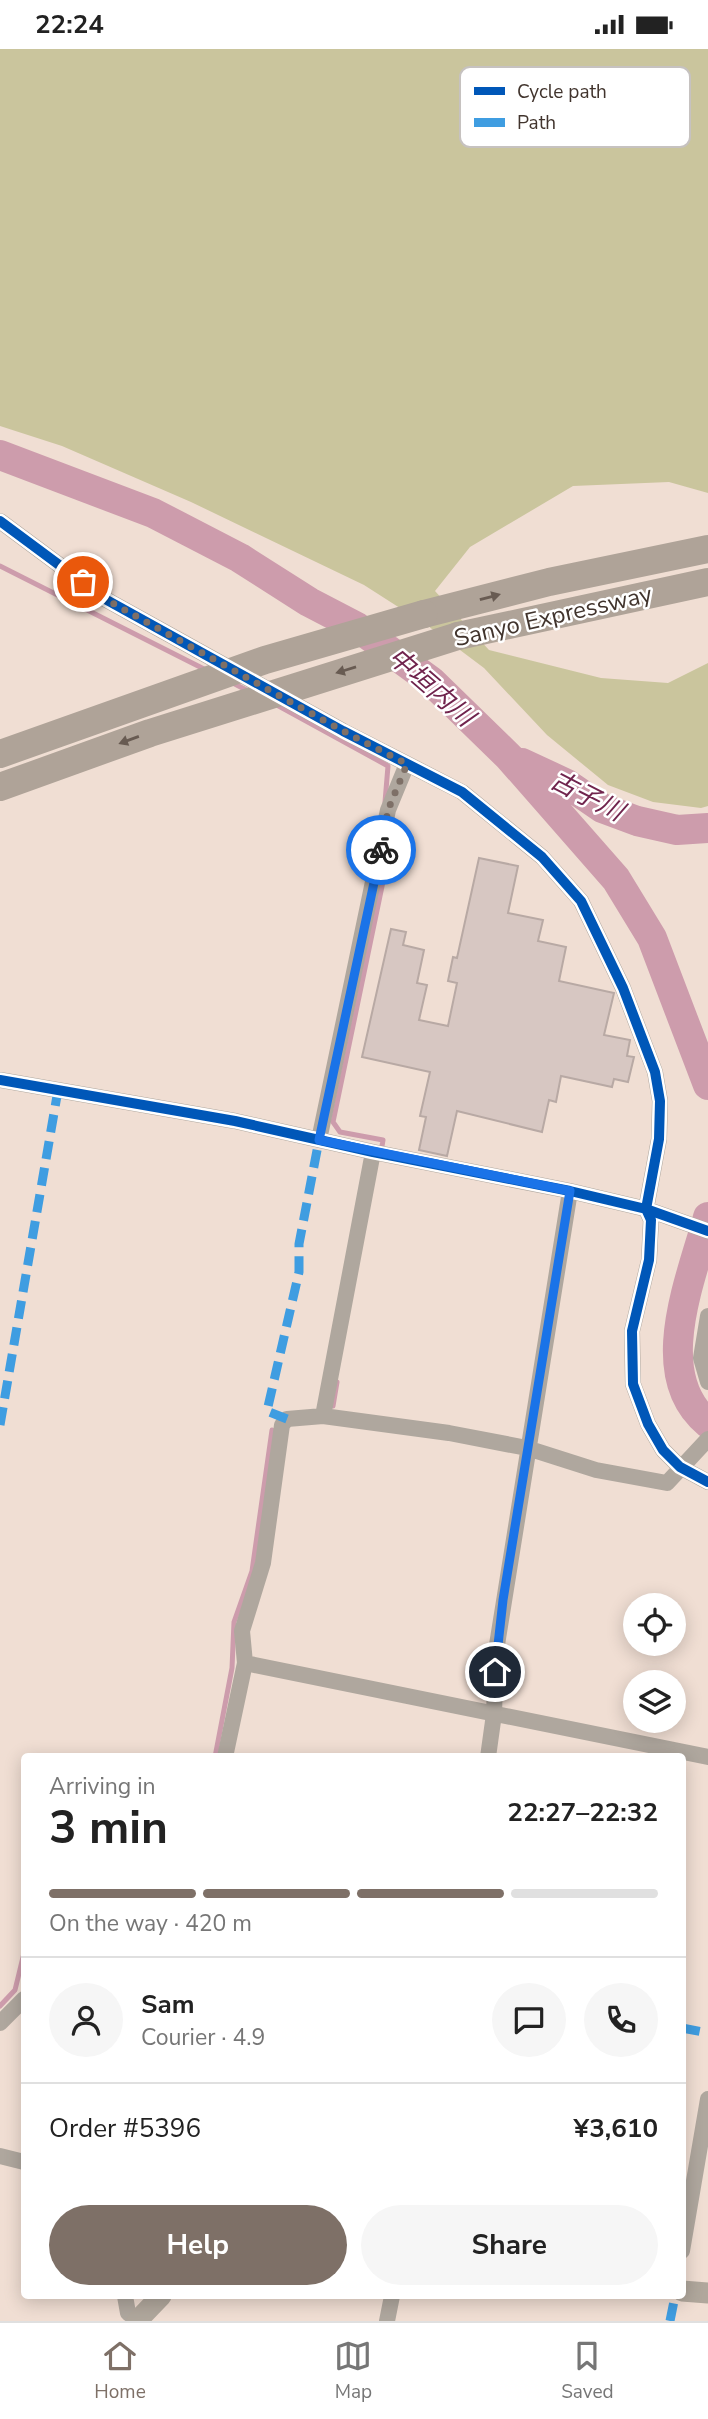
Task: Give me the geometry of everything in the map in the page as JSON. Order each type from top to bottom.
[{"type":"highway","name":"Sanyo Expressway","points":[[0,754],[265,660],[424,614],[549,582],[708,549]]},
{"type":"highway","name":"Sanyo Expressway","points":[[0,787],[150,733],[457,636],[708,582]]},
{"type":"main road","points":[[686,2291],[708,2293]]},
{"type":"main road","points":[[138,2321],[158,2299]]},
{"type":"street","points":[[0,521],[105,599],[343,731],[462,792],[542,857],[581,901],[623,988],[655,1072],[660,1101],[649,1260],[632,1331],[632,1384],[658,1441],[708,1482]]},
{"type":"street","points":[[319,1140],[388,810],[407,764]]},
{"type":"street","points":[[0,1080],[235,1121],[373,1152],[570,1191],[651,1212],[708,1231]]},
{"type":"street","points":[[323,1416],[373,1152]]},
{"type":"street","points":[[489,1753],[494,1714],[496,1651],[570,1191]]},
{"type":"street","points":[[708,1316],[701,1358],[708,1382]]},
{"type":"street","points":[[226,1753],[245,1663],[242,1631],[263,1563],[282,1425],[287,1419],[323,1416],[449,1433],[527,1448],[596,1470],[667,1483],[708,1439]]},
{"type":"street","points":[[245,1663],[708,1757]]},
{"type":"street","points":[[0,2023],[21,2002]]},
{"type":"street","points":[[686,2228],[708,2099]]},
{"type":"street","points":[[0,2156],[21,2161]]},
{"type":"street","points":[[126,2299],[128,2313],[138,2321]]},
{"type":"street","points":[[387,2321],[391,2299]]},
{"type":"shaded area","points":[[0,49],[708,49],[708,493],[669,482],[573,486],[470,547],[435,591],[489,650],[601,678],[668,683],[708,663],[708,806],[701,808],[653,802],[608,785],[547,735],[484,668],[428,626],[364,585],[191,502],[62,446],[0,426]]},
{"type":"building","points":[[479,858],[518,866],[508,913],[543,920],[538,941],[566,947],[559,981],[614,993],[604,1035],[630,1040],[627,1056],[634,1057],[628,1082],[614,1079],[612,1087],[561,1076],[556,1102],[549,1100],[542,1132],[457,1111],[447,1156],[419,1150],[426,1117],[420,1116],[430,1072],[362,1057],[391,929],[406,932],[403,945],[424,950],[417,983],[427,985],[419,1020],[448,1026],[457,983],[448,981],[453,957],[457,958]]},
{"type":"waterway","name":"中垣内川","points":[[0,455],[153,513],[240,558],[309,602],[357,627],[431,681],[509,757],[616,879],[652,938],[708,1085]]},
{"type":"waterway","points":[[0,566],[206,670]]},
{"type":"waterway","points":[[231,682],[250,692]]},
{"type":"waterway","points":[[275,704],[388,766],[385,802]]},
{"type":"waterway","name":"古子川","points":[[522,763],[567,784],[602,808],[637,821],[677,830],[708,828]]},
{"type":"waterway","points":[[381,1152],[383,1140],[340,1132],[333,1122],[385,872],[382,863]]},
{"type":"waterway","name":"中垣内川","points":[[708,1217],[685,1296],[678,1353],[681,1379],[690,1403],[708,1423]]},
{"type":"waterway","points":[[333,1406],[337,1382]]},
{"type":"waterway","points":[[216,1753],[232,1668],[234,1622],[252,1571],[272,1430]]},
{"type":"waterway","points":[[0,2006],[15,1990],[21,1965]]},
{"type":"marked path","points":[[0,1425],[58,1090]]},
{"type":"marked path","points":[[287,1419],[267,1411],[299,1272],[299,1244],[319,1140]]},
{"type":"marked path","points":[[686,2029],[708,2033]]},
{"type":"marked path","points":[[670,2321],[674,2299]]},
{"type":"cycle path","points":[[0,521],[105,599],[343,731],[462,792],[542,857],[581,901],[623,988],[655,1072],[660,1101],[659,1139],[646,1209],[651,1220],[649,1260],[632,1331],[633,1384],[648,1424],[663,1450],[680,1467],[708,1482]]},
{"type":"cycle path","points":[[0,1080],[235,1121],[373,1152],[570,1191],[646,1209],[708,1231]]},
{"type":"way so far","points":[[83,582],[105,599],[407,764],[388,810],[381,850]]},
{"type":"route","points":[[381,850],[319,1140],[570,1191],[565,1235],[503,1600],[495,1672]]}]
